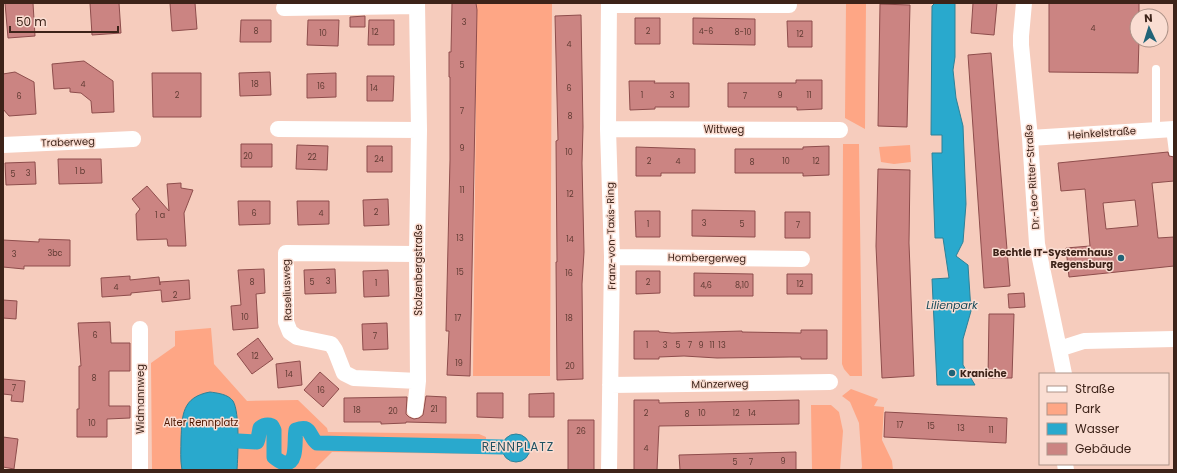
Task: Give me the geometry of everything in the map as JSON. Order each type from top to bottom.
[{"type":"street","name":"Dr.-Leo-Ritter-Straße","points":[[1024,3],[1021,36],[1037,244],[1064,373]]},
{"type":"street","name":"Stolzenbergstraße","points":[[284,8],[417,4],[419,130],[417,254],[418,381],[415,410]]},
{"type":"street","points":[[609,4],[789,5]]},
{"type":"street","name":"Franz-von-Taxis-Ring","points":[[609,4],[608,129],[612,257],[610,470]]},
{"type":"street","name":"Heinkelstraße","points":[[1030,138],[1129,127],[1167,129]]},
{"type":"street","points":[[278,129],[419,130]]},
{"type":"street","name":"Wittweg","points":[[608,129],[840,130]]},
{"type":"street","name":"Traberweg","points":[[3,145],[133,139]]},
{"type":"street","name":"Raseliusweg","points":[[417,254],[286,253],[286,322],[290,332],[297,337],[331,344],[344,373],[354,378],[418,381]]},
{"type":"street","name":"Hombergerweg","points":[[612,257],[802,259]]},
{"type":"street","name":"Widmannweg","points":[[140,329],[140,470]]},
{"type":"street","points":[[1059,349],[1084,342],[1174,339]]},
{"type":"street","name":"Münzerweg","points":[[610,385],[830,382]]},
{"type":"lane","points":[[1156,69],[1167,129],[1173,152]]},
{"type":"green space","points":[[477,3],[552,3],[550,376],[473,376]]},
{"type":"green space","points":[[846,3],[866,3],[865,129],[845,118]]},
{"type":"green space","points":[[843,144],[859,144],[862,376],[850,376],[842,364]]},
{"type":"green space","points":[[910,145],[911,162],[894,164],[881,162],[879,147]]},
{"type":"green space","name":"Alter Rennplatz","points":[[211,328],[214,364],[247,401],[298,400],[327,428],[328,432],[479,434],[486,437],[485,453],[332,452],[314,470],[152,470],[151,363],[175,346],[175,331]]},
{"type":"green space","points":[[851,389],[878,399],[874,406],[884,407],[882,440],[892,461],[893,470],[861,470],[859,423],[850,402],[842,396]]},
{"type":"green space","points":[[811,405],[831,405],[839,412],[843,431],[840,470],[812,470]]},
{"type":"water","name":"Lilienpark","points":[[935,3],[955,3],[955,57],[953,70],[956,98],[963,126],[966,204],[963,242],[956,256],[968,265],[971,311],[963,339],[963,365],[975,385],[937,385],[932,279],[949,278],[943,238],[935,238],[932,153],[942,153],[942,135],[931,135],[932,6]]},
{"type":"water","points":[[210,392],[222,394],[233,401],[237,414],[237,470],[182,470],[181,430],[185,408],[194,398],[201,394]]},
{"type":"water","points":[[516,434],[526,438],[530,448],[526,458],[516,462],[506,458],[502,448],[506,438]]},
{"type":"building","points":[[5,3],[33,3],[35,36],[8,38]]},
{"type":"building","points":[[90,3],[119,3],[121,33],[92,35]]},
{"type":"building","points":[[170,3],[195,3],[197,29],[172,31]]},
{"type":"building","points":[[452,3],[476,3],[477,10],[470,376],[447,375],[449,331],[446,331],[450,160],[449,52],[451,52]]},
{"type":"building","points":[[973,3],[997,3],[994,35],[971,33]]},
{"type":"building","points":[[1049,3],[1139,3],[1139,8],[1129,8],[1129,48],[1139,48],[1138,73],[1049,72]]},
{"type":"building","points":[[880,4],[910,5],[907,127],[878,126]]},
{"type":"building","points":[[581,15],[584,252],[582,284],[583,379],[557,380],[556,141],[558,140],[555,16]]},
{"type":"building","points":[[365,16],[365,27],[350,27],[350,17]]},
{"type":"building","points":[[635,18],[660,18],[660,44],[635,44]]},
{"type":"building","points":[[693,18],[755,19],[755,45],[693,44]]},
{"type":"building","points":[[241,20],[271,20],[271,42],[240,42]]},
{"type":"building","points":[[308,20],[339,20],[338,46],[307,45]]},
{"type":"building","points":[[369,20],[394,20],[394,45],[368,45]]},
{"type":"building","points":[[787,21],[812,21],[812,47],[788,47]]},
{"type":"building","points":[[991,53],[1010,286],[984,288],[968,55]]},
{"type":"building","points":[[84,61],[113,81],[114,112],[92,113],[91,101],[81,93],[70,92],[70,88],[54,89],[52,64]]},
{"type":"building","points":[[15,72],[34,82],[36,114],[9,116],[3,109],[3,74]]},
{"type":"building","points":[[270,72],[271,95],[240,96],[239,73]]},
{"type":"building","points":[[152,73],[201,73],[201,117],[153,117]]},
{"type":"building","points":[[336,73],[336,97],[307,98],[307,74]]},
{"type":"building","points":[[367,76],[394,76],[393,101],[367,101]]},
{"type":"building","points":[[796,80],[822,80],[822,109],[797,110],[797,107],[728,107],[728,83],[796,83]]},
{"type":"building","points":[[629,81],[689,83],[689,107],[655,107],[655,109],[630,110]]},
{"type":"building","points":[[241,144],[272,144],[272,167],[241,167]]},
{"type":"building","points":[[297,145],[328,146],[327,170],[296,169]]},
{"type":"building","points":[[367,146],[392,146],[392,172],[367,172]]},
{"type":"building","points":[[829,146],[829,175],[803,176],[803,173],[735,173],[735,149],[803,149],[803,147]]},
{"type":"building","points":[[636,147],[695,149],[695,173],[661,173],[661,176],[636,176]]},
{"type":"building","points":[[1168,152],[1169,156],[1174,157],[1174,181],[1152,183],[1158,238],[1174,237],[1174,266],[1069,277],[1066,248],[1090,246],[1085,189],[1061,191],[1058,163]],"holes":[[[1135,200],[1138,226],[1106,229],[1103,203]]]},
{"type":"building","points":[[58,159],[101,159],[102,183],[59,184]]},
{"type":"building","points":[[35,162],[36,184],[6,185],[5,163]]},
{"type":"building","points":[[878,169],[910,170],[909,243],[914,376],[882,378],[876,246]]},
{"type":"building","points":[[181,183],[181,188],[193,190],[184,213],[186,246],[168,246],[167,239],[137,240],[136,214],[140,209],[132,199],[147,186],[169,211],[167,184]]},
{"type":"building","points":[[388,199],[389,225],[364,226],[363,200]]},
{"type":"building","points":[[238,201],[270,201],[270,224],[239,225]]},
{"type":"building","points":[[297,201],[329,201],[329,224],[298,225]]},
{"type":"building","points":[[692,210],[755,211],[755,237],[692,236]]},
{"type":"building","points":[[635,211],[660,211],[660,237],[636,237]]},
{"type":"building","points":[[785,212],[810,212],[810,238],[785,238]]},
{"type":"building","points":[[39,239],[70,240],[70,266],[24,266],[24,269],[3,267],[3,240],[39,242]]},
{"type":"building","points":[[264,269],[265,293],[256,294],[258,328],[233,330],[231,306],[241,305],[238,270]]},
{"type":"building","points":[[335,269],[336,293],[305,294],[304,270]]},
{"type":"building","points":[[388,270],[389,296],[364,297],[363,271]]},
{"type":"building","points":[[636,271],[660,271],[660,293],[636,294]]},
{"type":"building","points":[[694,273],[753,274],[753,296],[694,296]]},
{"type":"building","points":[[787,274],[812,274],[812,294],[787,294]]},
{"type":"building","points":[[130,276],[130,280],[159,277],[160,285],[160,282],[189,280],[190,299],[162,302],[161,290],[131,293],[131,295],[102,297],[101,278]]},
{"type":"building","points":[[1024,293],[1025,307],[1009,308],[1008,294]]},
{"type":"building","points":[[3,300],[17,301],[16,319],[3,318]]},
{"type":"building","points":[[989,314],[1014,314],[1012,378],[988,378]]},
{"type":"building","points":[[110,322],[111,343],[130,343],[130,371],[109,371],[109,406],[130,406],[130,418],[107,419],[107,437],[77,437],[77,409],[79,409],[79,366],[81,366],[78,323]]},
{"type":"building","points":[[387,323],[388,349],[363,350],[362,324]]},
{"type":"building","points":[[801,330],[827,330],[827,359],[801,359],[801,357],[717,358],[684,356],[659,357],[659,359],[634,359],[634,331],[659,331],[672,333],[742,331],[801,333]]},
{"type":"building","points":[[258,338],[273,359],[252,374],[237,354]]},
{"type":"building","points":[[300,361],[302,385],[278,388],[276,364]]},
{"type":"building","points":[[320,372],[339,389],[323,407],[304,390]]},
{"type":"building","points":[[3,379],[25,381],[23,402],[11,401],[12,395],[3,394]]},
{"type":"building","points":[[477,393],[503,393],[503,418],[477,417]]},
{"type":"building","points":[[554,393],[554,417],[529,417],[529,394]]},
{"type":"building","points":[[426,396],[446,397],[446,423],[406,422],[381,424],[381,422],[344,422],[344,398],[407,397],[406,414],[414,419],[423,415]]},
{"type":"building","points":[[634,400],[659,400],[659,403],[799,400],[799,424],[659,426],[657,470],[634,470]]},
{"type":"building","points":[[885,412],[1007,418],[1006,443],[884,437]]},
{"type":"building","points":[[568,420],[594,420],[594,470],[568,470]]},
{"type":"building","points":[[3,437],[18,439],[14,469],[3,467]]},
{"type":"building","points":[[796,452],[796,470],[680,470],[679,455]]},
{"type":"waterway","points":[[238,441],[257,442],[260,428],[266,425],[272,426],[274,430],[274,457],[281,462],[286,463],[290,462],[294,454],[296,430],[301,429],[307,430],[317,443],[502,447]]},
{"type":"place","name":"Bechtle IT-Systemhaus Regensburg","points":[[1121,258]]},
{"type":"place","name":"Kraniche","points":[[952,373]]},
{"type":"district","name":"RENNPLATZ","points":[[518,446]]}]
